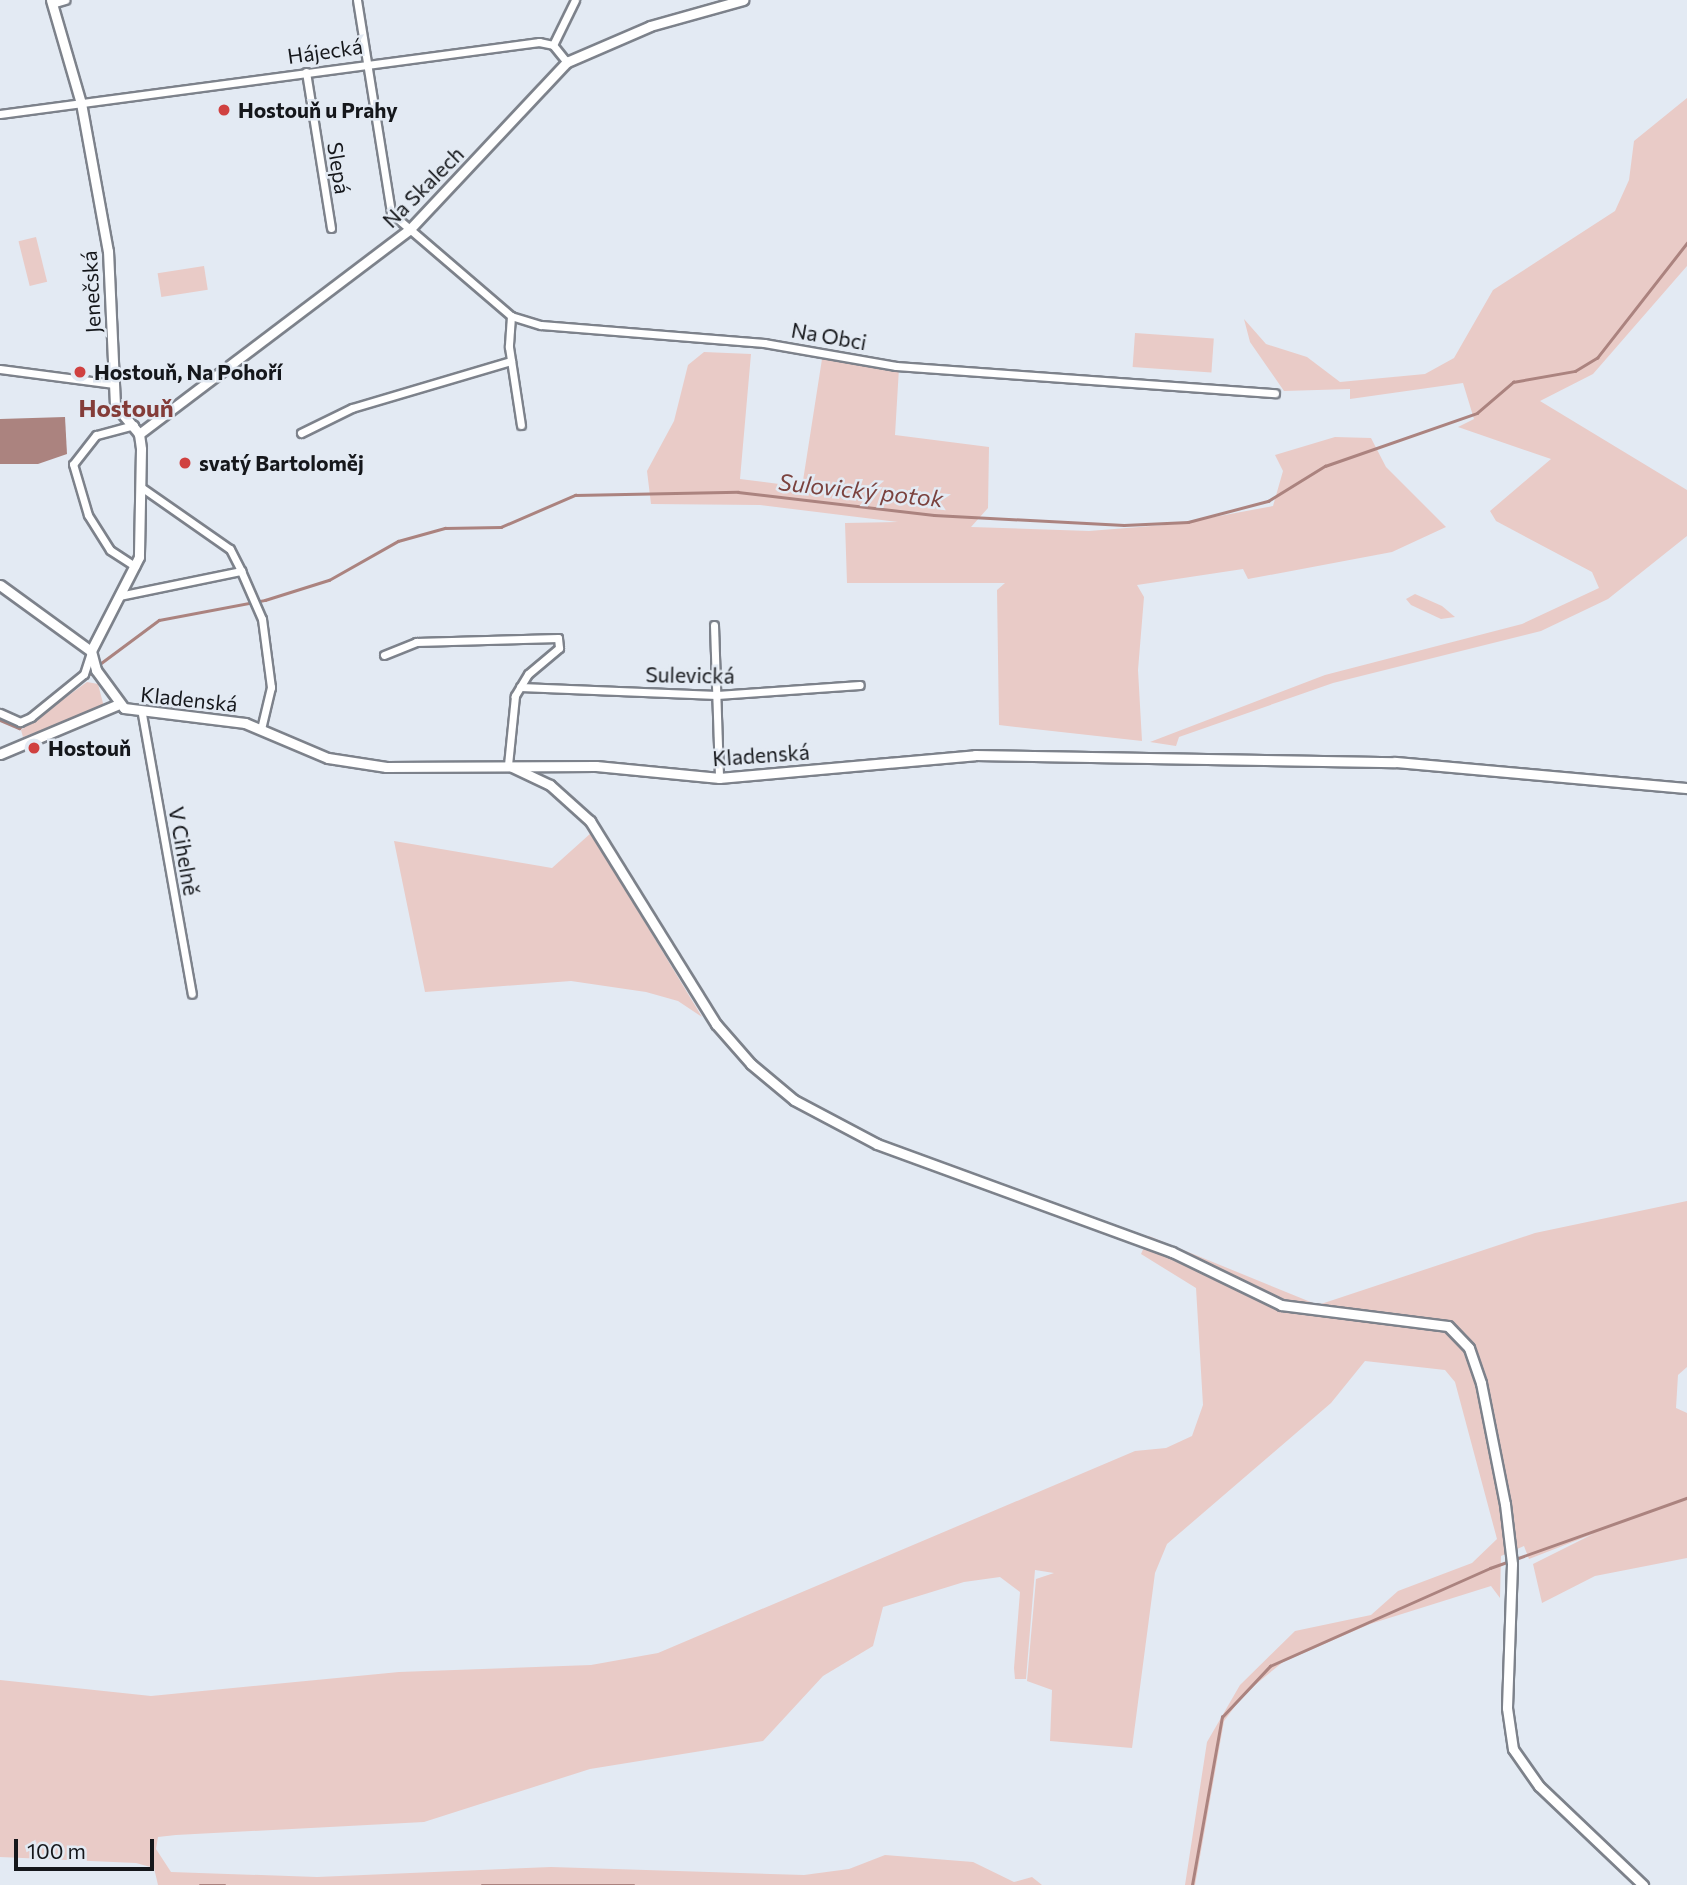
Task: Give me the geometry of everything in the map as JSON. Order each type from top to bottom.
[{"type":"street","points":[[52,2],[65,0]]},
{"type":"street","name":"Na Obci","points":[[357,0],[391,213],[511,316],[541,325],[764,343],[896,366],[1275,393]]},
{"type":"street","points":[[567,62],[553,44],[575,0]]},
{"type":"street","name":"Na Skalech","points":[[139,434],[410,230],[567,62],[650,26],[743,0]]},
{"type":"street","name":"Jenečská","points":[[52,2],[81,103],[108,251],[114,384],[118,413],[134,425],[139,434],[141,486],[135,566],[91,651]]},
{"type":"street","name":"Hájecká","points":[[0,114],[368,63],[553,44]]},
{"type":"street","name":"Slepá","points":[[306,72],[331,228]]},
{"type":"street","points":[[511,316],[511,361],[521,425]]},
{"type":"street","points":[[301,433],[352,408],[511,361]]},
{"type":"street","points":[[0,369],[114,384]]},
{"type":"street","points":[[134,425],[96,435],[73,464],[88,514],[110,550],[135,566]]},
{"type":"street","points":[[141,486],[230,549],[241,571],[262,619],[271,687],[261,729]]},
{"type":"street","points":[[119,596],[241,571]]},
{"type":"street","points":[[0,585],[91,651],[84,674],[31,717],[20,722],[0,713]]},
{"type":"street","points":[[714,625],[719,778]]},
{"type":"street","points":[[384,655],[416,642],[558,638],[555,653],[520,687],[508,765]]},
{"type":"street","name":"Kladenská","points":[[91,651],[96,670],[119,704],[142,714],[212,716],[261,729],[328,758],[386,767],[508,765],[719,778],[975,755],[1395,762],[1687,788]]},
{"type":"street","name":"Sulevická","points":[[520,687],[717,695],[860,685]]},
{"type":"street","points":[[0,754],[119,704]]},
{"type":"street","name":"V Cihelně","points":[[142,714],[192,994]]},
{"type":"street","name":"Kladenská","points":[[508,765],[550,785],[590,821],[716,1024],[751,1064],[794,1100],[877,1144],[1172,1252],[1281,1304],[1342,1317],[1418,1318],[1455,1334],[1469,1348],[1481,1383],[1511,1543],[1507,1707],[1513,1749],[1539,1786],[1643,1885]]},
{"type":"shaded area","points":[[1687,98],[1687,266],[1593,374],[1540,401],[1687,490],[1687,536],[1608,599],[1541,631],[1333,683],[1179,737],[1176,746],[1150,742],[1325,675],[1522,624],[1599,588],[1592,572],[1496,521],[1490,511],[1551,459],[1458,427],[1474,419],[1463,383],[1350,399],[1350,389],[1284,391],[1250,342],[1244,319],[1266,344],[1307,357],[1340,382],[1425,374],[1454,358],[1493,290],[1615,211],[1629,180],[1634,141]]},
{"type":"shaded area","points":[[36,237],[47,282],[30,286],[19,241]]},
{"type":"shaded area","points":[[204,266],[208,290],[161,297],[158,273]]},
{"type":"shaded area","points":[[1135,333],[1214,339],[1211,372],[1133,367]]},
{"type":"shaded area","points":[[704,352],[751,354],[740,479],[802,487],[822,359],[899,368],[895,435],[989,447],[988,508],[971,527],[1089,531],[1177,524],[1273,506],[1283,471],[1275,455],[1335,437],[1371,438],[1386,467],[1446,527],[1392,552],[1248,579],[1243,569],[1137,585],[1144,597],[1138,670],[1142,741],[999,725],[997,590],[1005,583],[847,583],[845,523],[898,522],[760,505],[651,504],[647,471],[674,421],[688,365]]},
{"type":"shaded area","points":[[65,417],[67,454],[38,464],[0,464],[0,419]]},
{"type":"shaded area","points":[[1415,594],[1442,606],[1455,617],[1441,619],[1411,605],[1406,599]]},
{"type":"shaded area","points":[[87,682],[98,684],[104,707],[23,737],[21,730]]},
{"type":"shaded area","points":[[591,833],[702,1017],[678,1001],[646,992],[571,981],[425,992],[394,841],[552,868]]},
{"type":"shaded area","points":[[1687,1201],[1687,1367],[1678,1375],[1676,1408],[1687,1413],[1687,1498],[1648,1511],[1687,1499],[1687,1558],[1595,1576],[1542,1603],[1533,1564],[1593,1534],[1529,1559],[1524,1546],[1501,1556],[1500,1598],[1491,1586],[1370,1624],[1283,1662],[1245,1693],[1224,1721],[1195,1885],[1185,1885],[1207,1742],[1240,1685],[1295,1631],[1371,1615],[1398,1591],[1472,1563],[1497,1539],[1455,1382],[1445,1370],[1365,1361],[1331,1403],[1167,1544],[1155,1573],[1132,1748],[1050,1741],[1052,1690],[1027,1681],[1036,1579],[1054,1573],[1035,1570],[1026,1679],[1015,1679],[1014,1668],[1020,1592],[1000,1577],[964,1582],[883,1607],[873,1646],[823,1676],[763,1741],[590,1769],[424,1822],[176,1835],[158,1837],[156,1849],[171,1872],[317,1877],[551,1867],[804,1875],[849,1869],[885,1855],[973,1862],[1014,1882],[1032,1877],[1042,1885],[158,1885],[154,1868],[136,1863],[0,1857],[0,1680],[151,1696],[399,1672],[591,1665],[658,1653],[1135,1451],[1166,1448],[1192,1436],[1203,1405],[1196,1288],[1141,1254],[1149,1236],[1318,1305],[1535,1233]]},
{"type":"waterway","name":"Sulovický potok","points":[[97,666],[159,620],[265,600],[329,580],[398,541],[445,528],[501,527],[575,495],[738,492],[934,515],[1124,525],[1188,522],[1268,501],[1325,466],[1477,413],[1513,382],[1575,371],[1597,358],[1687,243]]},
{"type":"waterway","name":"Sulovický potok","points":[[60,698],[93,671]]},
{"type":"waterway","name":"Sulovický potok","points":[[0,720],[19,728],[27,722]]},
{"type":"waterway","points":[[1192,1885],[1222,1717],[1270,1666],[1490,1568],[1687,1498]]},
{"type":"waterway","points":[[200,1885],[225,1885]]},
{"type":"waterway","points":[[482,1885],[634,1885]]},
{"type":"place","name":"Hostouň u Prahy","points":[[224,110]]},
{"type":"place","name":"Hostouň, Na Pohoří","points":[[80,372]]},
{"type":"place","name":"svatý Bartoloměj","points":[[185,463]]},
{"type":"place","name":"Hostouň","points":[[34,748]]},
{"type":"district","name":"Hostouň","points":[[126,408]]}]
